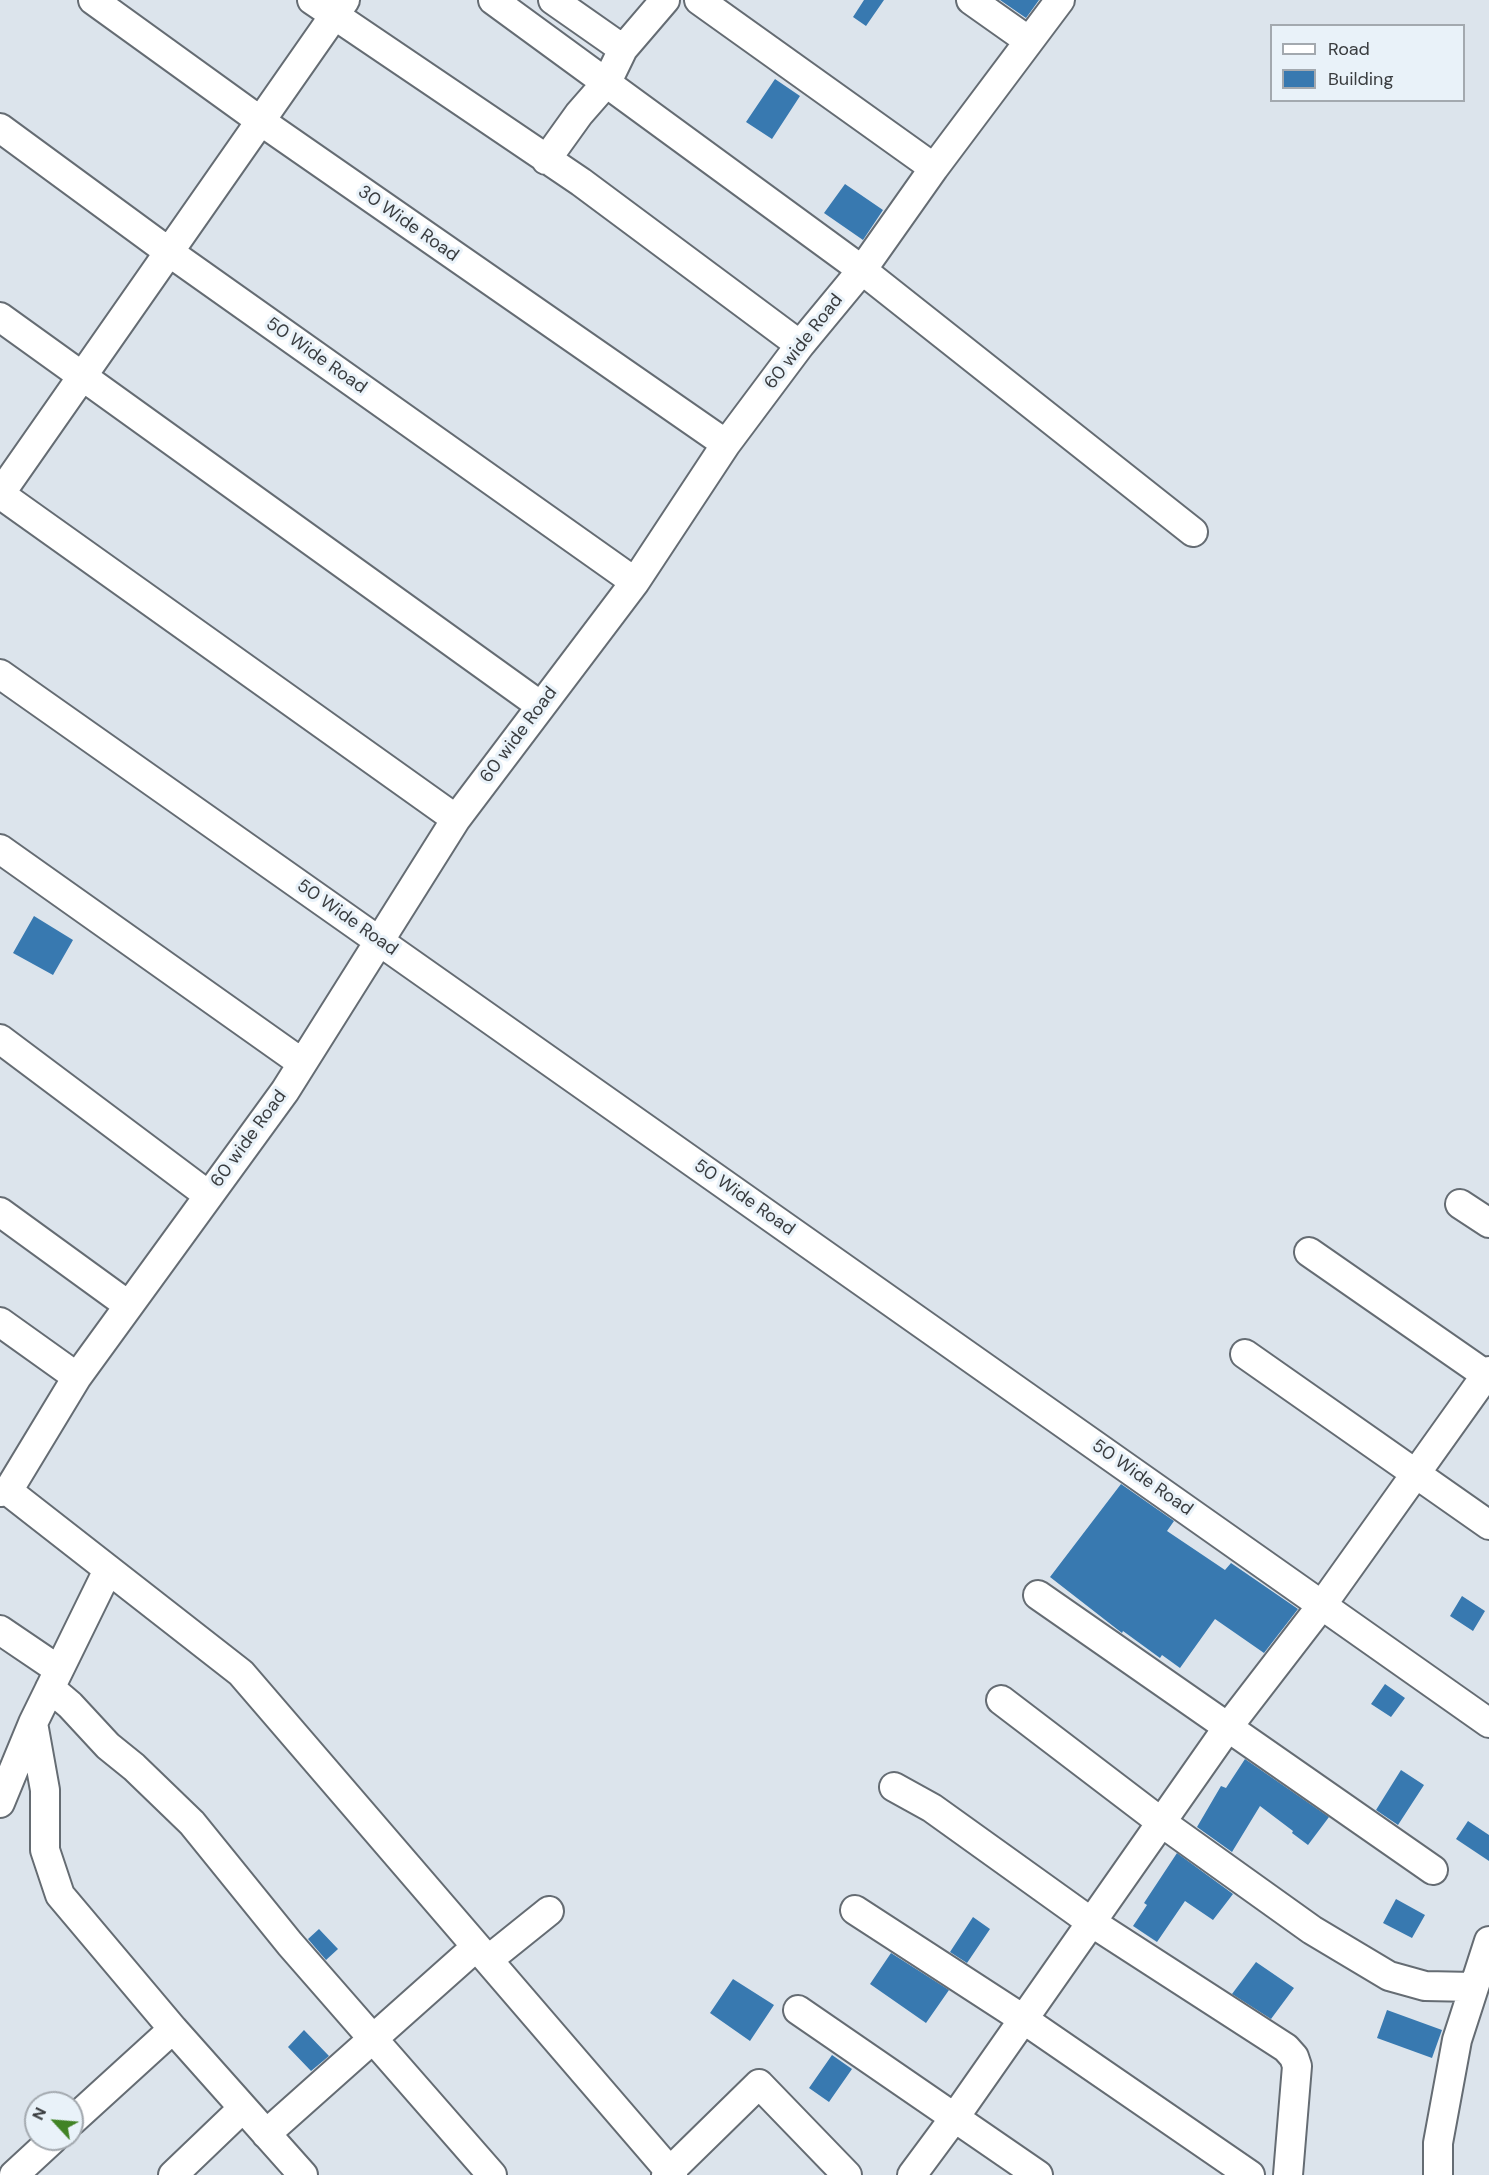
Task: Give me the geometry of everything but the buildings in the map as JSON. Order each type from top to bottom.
[{"type":"street","name":"30 Wide Road","points":[[93,0],[261,122],[726,444]]},
{"type":"street","points":[[493,0],[862,270],[1193,532]]},
{"type":"street","points":[[553,0],[623,49]]},
{"type":"street","points":[[546,159],[579,114],[607,82],[623,49],[665,0]]},
{"type":"street","points":[[699,0],[934,168]]},
{"type":"street","points":[[971,0],[1029,41]]},
{"type":"street","name":"60 wide Road","points":[[4,1491],[77,1377],[285,1091],[456,819],[635,582],[726,444],[800,345],[862,270],[934,168],[1060,0]]},
{"type":"street","points":[[456,819],[0,494],[261,122],[330,5],[580,183],[800,345]]},
{"type":"street","name":"50 Wide Road","points":[[0,128],[169,252],[635,582]]},
{"type":"street","points":[[0,317],[542,706]]},
{"type":"street","name":"50 Wide Road","points":[[0,674],[1489,1723]]},
{"type":"street","points":[[0,849],[302,1063]]},
{"type":"street","points":[[0,1039],[208,1195]]},
{"type":"street","points":[[1460,1204],[1489,1223]]},
{"type":"street","points":[[0,1212],[128,1305]]},
{"type":"street","points":[[912,2175],[1228,1727],[1322,1605],[1488,1374],[1309,1252]]},
{"type":"street","points":[[0,1322],[77,1377]]},
{"type":"street","points":[[1245,1354],[1489,1525]]},
{"type":"street","points":[[4,1491],[240,1673],[669,2174],[759,2084],[846,2175]]},
{"type":"street","points":[[0,1803],[33,1723],[108,1570]]},
{"type":"street","points":[[1038,1594],[1433,1870]]},
{"type":"street","points":[[0,1630],[55,1679],[70,1705],[108,1746],[134,1767],[192,1823],[290,1944],[492,2175]]},
{"type":"street","points":[[1001,1700],[1161,1822],[1312,1930],[1389,1976],[1425,1986],[1474,1987]]},
{"type":"street","points":[[33,1723],[45,1790],[45,1850],[60,1895],[173,2029],[303,2175]]},
{"type":"street","points":[[894,1787],[932,1808],[1091,1922],[1286,2048],[1294,2056],[1297,2066],[1288,2175]]},
{"type":"street","points":[[855,1910],[1023,2019],[1250,2175]]},
{"type":"street","points":[[266,2134],[372,2039],[482,1953],[549,1911]]},
{"type":"street","points":[[1438,2175],[1438,2143],[1457,2040],[1489,1941]]},
{"type":"street","points":[[798,2010],[1038,2175]]},
{"type":"street","points":[[84,2110],[173,2029]]},
{"type":"street","points":[[173,2175],[243,2108]]},
{"type":"street","points":[[14,2175],[40,2151]]}]
